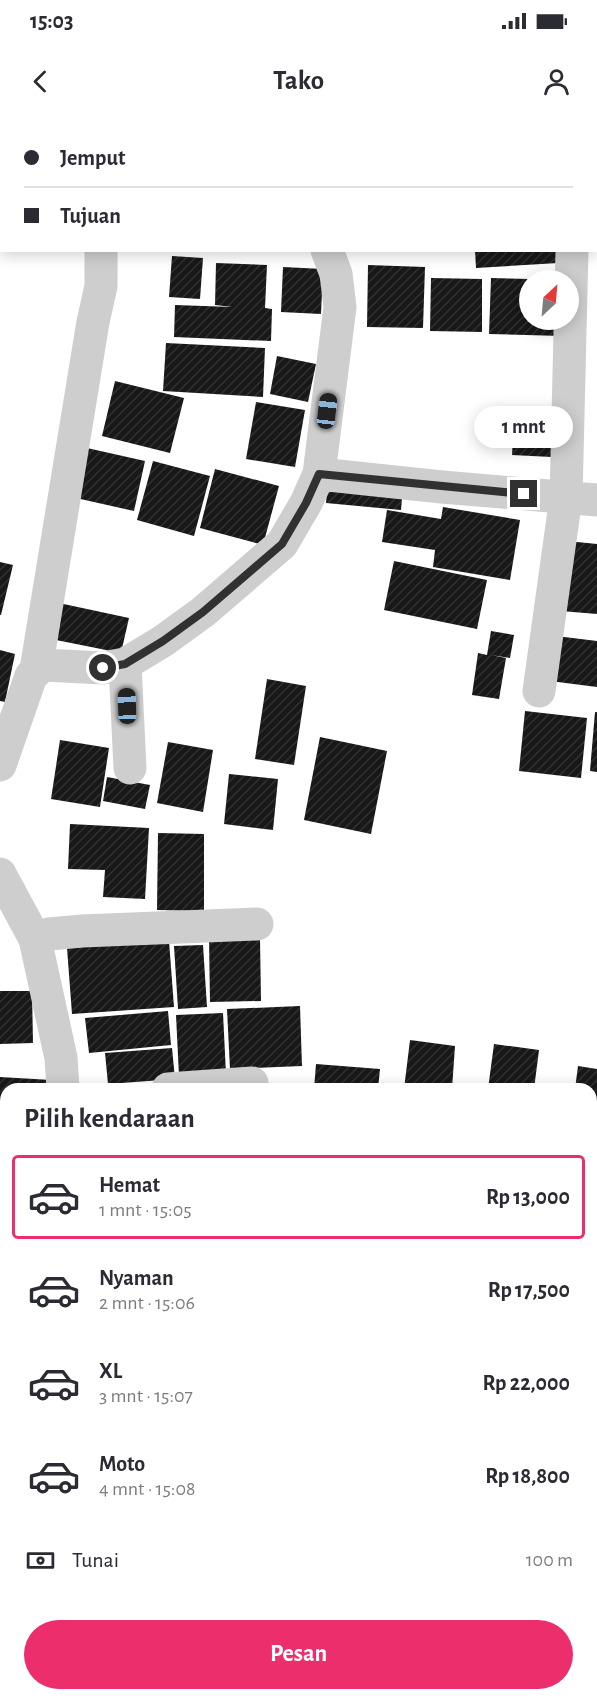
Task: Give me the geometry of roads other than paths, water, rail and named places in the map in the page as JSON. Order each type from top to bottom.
[{"type":"street","points":[[36,670],[93,322],[101,286],[101,252]]},
{"type":"street","points":[[0,765],[31,676],[36,670],[43,665],[103,668],[125,664],[163,641],[203,612],[282,544],[306,503],[319,474],[340,307],[336,274],[328,252]]},
{"type":"street","points":[[539,691],[581,498],[572,252]]},
{"type":"street","points":[[319,474],[581,498]]},
{"type":"street","points":[[125,664],[130,768]]},
{"type":"street","points":[[0,874],[35,939],[61,1058],[63,1083]]},
{"type":"street","points":[[35,939],[49,934],[82,931],[257,924]]}]
